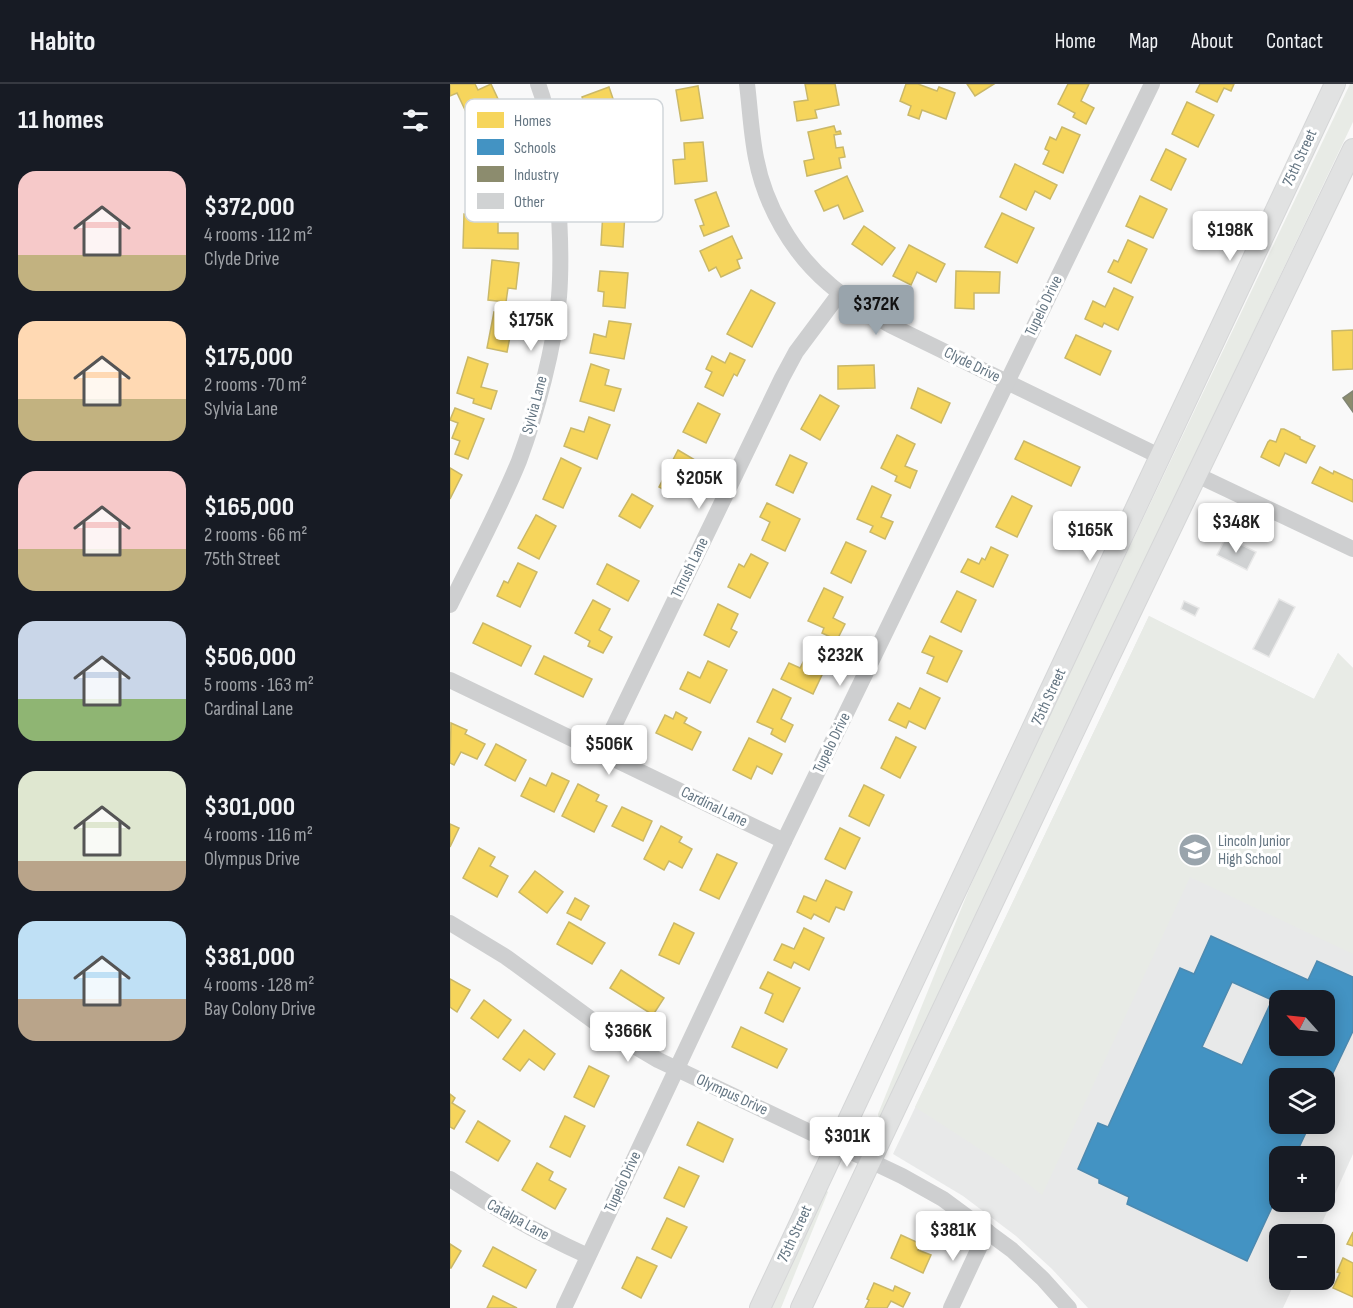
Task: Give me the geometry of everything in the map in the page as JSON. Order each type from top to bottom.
[{"type":"main road","name":"75th Street","points":[[760,1308],[1045,706],[1159,456],[1335,84]]},
{"type":"main road","points":[[801,1308],[1353,149]]},
{"type":"street","name":"Sylvia Lane","points":[[538,84],[542,99]]},
{"type":"street","name":"Clyde Drive","points":[[747,84],[756,158],[775,213],[798,251],[819,275],[840,293],[890,325],[1159,456]]},
{"type":"street","name":"Tupelo Drive","points":[[564,1308],[784,841],[1152,84]]},
{"type":"street","name":"Sylvia Lane","points":[[450,605],[518,462],[541,390],[559,298],[560,222]]},
{"type":"street","name":"Thrush Lane","points":[[601,753],[787,369],[805,338],[840,293]]},
{"type":"street","points":[[1197,475],[1353,549]]},
{"type":"street","name":"Cardinal Lane","points":[[450,680],[784,841]]},
{"type":"street","name":"Olympus Drive","points":[[450,923],[507,957],[614,1035],[676,1069],[902,1176],[943,1199],[1012,1250],[1069,1308]]},
{"type":"street","name":"Catalpa Lane","points":[[450,1179],[529,1229],[588,1256]]},
{"type":"street","points":[[951,1308],[987,1231]]},
{"type":"shaded area","points":[[1350,84],[1353,84],[1353,122],[879,1120],[878,1114],[970,887],[1010,798]]},
{"type":"shaded area","name":"Lincoln Junior High School","points":[[1149,616],[1314,699],[1338,653],[1353,668],[1353,1154],[1335,1194],[1335,1146],[1269,1146],[1269,1212],[1327,1212],[1322,1224],[1269,1224],[1269,1290],[1291,1290],[1283,1308],[1088,1308],[1052,1269],[1016,1236],[963,1196],[893,1154]]},
{"type":"shaded area","points":[[1149,616],[1314,699],[1338,653],[1353,668],[1353,954],[1190,877],[1042,1195],[1006,1166],[915,1107]]},
{"type":"shaded area","points":[[825,1189],[828,1192],[781,1308],[769,1308]]},
{"type":"building: Homes","points":[[450,84],[475,84],[478,90],[491,84],[498,99],[465,99],[465,110],[457,93],[450,96]]},
{"type":"building: Homes","points":[[805,84],[835,84],[839,105],[815,110],[817,118],[797,121],[794,102],[808,100]]},
{"type":"building: Homes","points":[[906,84],[918,84],[937,91],[939,87],[955,93],[946,119],[922,110],[919,119],[908,115],[911,106],[900,101]]},
{"type":"building: Homes","points":[[967,84],[994,84],[975,96]]},
{"type":"building: Homes","points":[[1068,84],[1089,84],[1081,101],[1094,108],[1086,124],[1073,117],[1075,113],[1058,104]]},
{"type":"building: Homes","points":[[1200,84],[1234,84],[1231,91],[1224,88],[1217,102],[1196,92]]},
{"type":"building: Homes","points":[[698,86],[703,118],[681,121],[676,90]]},
{"type":"building: Homes","points":[[609,87],[613,99],[583,99],[582,97]]},
{"type":"building: Homes","points":[[1187,102],[1214,115],[1198,147],[1172,134]]},
{"type":"building: Homes","points":[[834,126],[836,132],[840,131],[841,134],[834,135],[836,148],[843,147],[845,157],[839,158],[841,168],[807,176],[804,161],[814,159],[808,132]]},
{"type":"building: Homes","points":[[1062,127],[1080,135],[1063,173],[1043,164],[1049,151],[1045,149],[1050,137],[1056,140]]},
{"type":"building: Homes","points":[[703,142],[707,181],[675,184],[673,160],[685,159],[684,143]]},
{"type":"building: Homes","points":[[1166,149],[1186,159],[1171,190],[1151,180]]},
{"type":"building: Homes","points":[[1015,164],[1057,185],[1050,199],[1035,191],[1026,210],[1000,197]]},
{"type":"building: Homes","points":[[847,176],[863,211],[844,219],[838,205],[824,211],[815,191]]},
{"type":"building: Homes","points":[[716,192],[729,226],[704,236],[700,226],[704,225],[695,200]]},
{"type":"building: Homes","points":[[1140,196],[1167,209],[1153,238],[1126,226]]},
{"type":"building: Homes","points":[[1002,213],[1034,228],[1017,263],[985,247]]},
{"type":"building: Homes","points":[[464,214],[465,222],[498,222],[498,233],[518,233],[518,249],[463,248]]},
{"type":"building: Homes","points":[[602,222],[624,222],[623,247],[601,245]]},
{"type":"building: Homes","points":[[864,226],[895,248],[882,265],[852,244]]},
{"type":"building: Homes","points":[[732,236],[742,258],[737,260],[740,268],[721,277],[716,267],[709,271],[700,251]]},
{"type":"building: Homes","points":[[1128,240],[1147,249],[1131,283],[1108,272],[1114,260],[1118,262]]},
{"type":"building: Homes","points":[[909,245],[945,264],[936,282],[917,272],[911,285],[893,276]]},
{"type":"building: Homes","points":[[492,260],[519,263],[516,289],[508,288],[506,302],[488,300]]},
{"type":"building: Homes","points":[[600,271],[628,273],[625,308],[603,306],[604,292],[598,291]]},
{"type":"building: Homes","points":[[956,271],[1000,272],[999,293],[974,293],[974,309],[955,308]]},
{"type":"building: Homes","points":[[1114,288],[1133,297],[1118,330],[1104,323],[1102,327],[1085,319],[1093,301],[1105,307]]},
{"type":"building: Homes","points":[[751,290],[775,303],[752,347],[727,334]]},
{"type":"building: Homes","points":[[494,312],[514,316],[507,352],[487,348]]},
{"type":"building: Homes","points":[[609,321],[631,324],[624,359],[590,353],[594,334],[606,337]]},
{"type":"building: Homes","points":[[1353,330],[1353,369],[1333,370],[1332,331]]},
{"type":"building: Homes","points":[[1076,335],[1111,351],[1100,375],[1065,358]]},
{"type":"building: Homes","points":[[730,353],[745,360],[737,376],[734,374],[723,396],[705,387],[712,372],[706,369],[712,356],[725,363]]},
{"type":"building: Homes","points":[[468,357],[488,364],[481,387],[497,391],[491,409],[473,403],[474,399],[457,393]]},
{"type":"building: Homes","points":[[591,364],[609,370],[605,385],[621,389],[614,411],[580,401]]},
{"type":"building: Homes","points":[[874,365],[875,388],[838,389],[838,366]]},
{"type":"building: Homes","points":[[918,388],[950,403],[941,423],[911,408]]},
{"type":"building: Homes","points":[[820,395],[839,406],[820,440],[801,429]]},
{"type":"building: Homes","points":[[698,403],[720,414],[706,443],[683,432]]},
{"type":"building: Homes","points":[[455,408],[484,419],[468,459],[455,454],[460,441],[452,438],[458,423],[450,420]]},
{"type":"building: Homes","points":[[589,417],[610,425],[597,459],[564,446],[571,428],[584,432]]},
{"type":"building: Homes","points":[[1281,429],[1315,446],[1306,463],[1285,453],[1279,466],[1261,457],[1270,440],[1276,442]]},
{"type":"building: Homes","points":[[897,435],[915,444],[905,466],[917,471],[910,488],[895,481],[897,476],[881,468]]},
{"type":"building: Homes","points":[[1024,441],[1080,467],[1071,486],[1015,459]]},
{"type":"building: Homes","points":[[678,450],[695,460],[675,496],[659,487]]},
{"type":"building: Homes","points":[[790,455],[807,463],[793,493],[776,485]]},
{"type":"building: Homes","points":[[561,458],[581,468],[563,508],[543,499]]},
{"type":"building: Homes","points":[[1320,467],[1353,480],[1353,502],[1312,483]]},
{"type":"building: Homes","points":[[450,468],[462,475],[450,499]]},
{"type":"building: Homes","points":[[872,486],[891,495],[881,517],[893,522],[885,539],[870,532],[873,526],[857,519]]},
{"type":"building: Homes","points":[[632,494],[653,506],[640,528],[619,516]]},
{"type":"building: Homes","points":[[1012,496],[1032,506],[1017,537],[996,527]]},
{"type":"building: Homes","points":[[767,503],[800,519],[785,551],[762,540],[770,522],[760,517]]},
{"type":"building: Homes","points":[[536,515],[556,526],[539,559],[518,548]]},
{"type":"building: Homes","points":[[846,542],[866,551],[851,583],[831,573]]},
{"type":"building: Homes","points":[[991,547],[1008,555],[993,587],[961,572],[968,559],[979,564],[982,558],[985,560]]},
{"type":"building: Homes","points":[[751,554],[768,563],[750,598],[728,587],[739,564],[744,567]]},
{"type":"building: Homes","points":[[518,563],[537,572],[520,607],[497,596],[504,581],[508,583]]},
{"type":"building: Homes","points":[[607,564],[639,581],[628,601],[597,584]]},
{"type":"building: Homes","points":[[824,588],[843,597],[833,618],[845,624],[837,640],[822,633],[824,628],[808,621]]},
{"type":"building: Homes","points":[[957,591],[976,600],[961,632],[941,622]]},
{"type":"building: Homes","points":[[593,600],[610,609],[599,630],[612,637],[603,653],[588,646],[590,641],[575,633]]},
{"type":"building: Homes","points":[[718,604],[738,614],[731,629],[737,632],[729,647],[704,635]]},
{"type":"building: Homes","points":[[483,623],[531,646],[521,666],[473,643]]},
{"type":"building: Homes","points":[[930,636],[962,651],[947,682],[927,673],[934,657],[922,652]]},
{"type":"building: Homes","points":[[808,653],[828,662],[813,694],[781,679],[789,663],[800,668]]},
{"type":"building: Homes","points":[[544,656],[592,679],[583,697],[535,674]]},
{"type":"building: Homes","points":[[708,661],[727,670],[710,703],[680,689],[688,672],[700,678]]},
{"type":"building: Homes","points":[[920,688],[940,698],[925,729],[909,721],[906,728],[889,720],[898,703],[910,709]]},
{"type":"building: Homes","points":[[773,689],[791,698],[781,719],[793,725],[785,742],[771,734],[773,729],[757,722]]},
{"type":"building: Homes","points":[[676,712],[687,718],[684,723],[701,732],[692,750],[656,733],[665,715],[673,719]]},
{"type":"building: Homes","points":[[451,723],[467,730],[465,734],[485,744],[477,759],[461,752],[454,765],[450,763]]},
{"type":"building: Homes","points":[[896,737],[916,747],[900,778],[881,768]]},
{"type":"building: Homes","points":[[749,738],[782,754],[772,774],[757,766],[751,779],[733,770]]},
{"type":"building: Homes","points":[[496,744],[526,760],[515,781],[485,765]]},
{"type":"building: Homes","points":[[552,773],[569,781],[554,812],[521,796],[530,778],[546,786]]},
{"type":"building: Homes","points":[[578,784],[599,795],[596,801],[607,806],[594,832],[562,816]]},
{"type":"building: Homes","points":[[864,785],[884,795],[869,826],[849,816]]},
{"type":"building: Homes","points":[[622,807],[652,821],[643,841],[612,826]]},
{"type":"building: Homes","points":[[450,824],[459,828],[450,847]]},
{"type":"building: Homes","points":[[661,826],[682,837],[679,842],[692,849],[682,868],[669,861],[664,870],[644,859]]},
{"type":"building: Homes","points":[[840,828],[860,838],[845,869],[825,859]]},
{"type":"building: Homes","points":[[479,848],[495,857],[490,866],[508,876],[497,897],[463,878]]},
{"type":"building: Homes","points":[[717,854],[737,863],[719,899],[700,890]]},
{"type":"building: Homes","points":[[535,871],[563,892],[547,913],[519,892]]},
{"type":"building: Homes","points":[[826,880],[852,892],[844,910],[836,907],[829,922],[814,914],[811,919],[797,912],[804,896],[816,901]]},
{"type":"building: Homes","points":[[575,898],[589,906],[581,920],[567,913]]},
{"type":"building: Homes","points":[[569,922],[605,943],[592,964],[557,944]]},
{"type":"building: Homes","points":[[674,923],[694,933],[679,964],[659,955]]},
{"type":"building: Homes","points":[[804,928],[824,938],[809,970],[794,962],[791,968],[774,960],[782,944],[794,949]]},
{"type":"building: Homes","points":[[621,970],[664,998],[653,1015],[610,988]]},
{"type":"building: Homes","points":[[768,972],[800,988],[783,1022],[765,1013],[773,994],[760,988]]},
{"type":"building: Homes","points":[[450,979],[470,990],[457,1012],[450,1007]]},
{"type":"building: Homes","points":[[484,1000],[511,1020],[498,1038],[471,1018]]},
{"type":"building: Homes","points":[[741,1027],[787,1049],[777,1068],[732,1047]]},
{"type":"building: Homes","points":[[524,1030],[555,1054],[544,1070],[529,1059],[520,1071],[503,1059]]},
{"type":"building: Homes","points":[[589,1066],[609,1076],[594,1107],[574,1097]]},
{"type":"building: Homes","points":[[450,1094],[455,1098],[452,1103],[465,1111],[454,1129],[450,1127]]},
{"type":"building: Homes","points":[[565,1116],[585,1126],[570,1157],[550,1147]]},
{"type":"building: Homes","points":[[478,1121],[510,1141],[498,1161],[466,1142]]},
{"type":"building: Homes","points":[[698,1122],[733,1139],[723,1162],[687,1145]]},
{"type":"building: Homes","points":[[537,1163],[553,1172],[549,1180],[566,1189],[555,1209],[522,1190]]},
{"type":"building: Homes","points":[[679,1167],[699,1176],[684,1207],[664,1198]]},
{"type":"building: Homes","points":[[667,1218],[687,1227],[671,1258],[652,1249]]},
{"type":"building: Homes","points":[[1353,1232],[1353,1246],[1347,1244]]},
{"type":"building: Homes","points":[[901,1235],[921,1244],[918,1250],[931,1255],[923,1273],[891,1258]]},
{"type":"building: Homes","points":[[450,1244],[461,1251],[451,1268],[450,1268]]},
{"type":"building: Homes","points":[[493,1247],[536,1270],[526,1288],[483,1266]]},
{"type":"building: Homes","points":[[637,1257],[657,1266],[641,1298],[622,1288]]},
{"type":"building: Homes","points":[[1343,1258],[1353,1263],[1353,1297],[1335,1289],[1340,1273],[1337,1272]]},
{"type":"building: Homes","points":[[874,1283],[893,1291],[895,1286],[910,1293],[903,1307],[891,1301],[887,1308],[865,1308]]},
{"type":"building: Homes","points":[[493,1296],[517,1308],[487,1308]]},
{"type":"building: Schools","points":[[1211,936],[1308,980],[1317,961],[1353,977],[1353,1031],[1335,1069],[1269,1068],[1269,1134],[1305,1134],[1300,1146],[1269,1146],[1270,1212],[1247,1261],[1127,1204],[1129,1197],[1099,1183],[1099,1179],[1078,1169],[1098,1123],[1108,1127],[1180,968],[1194,974]]},
{"type":"building: Industry","points":[[1353,391],[1353,412],[1343,398]]},
{"type":"building: Other","points":[[1226,537],[1256,552],[1247,570],[1217,555]]},
{"type":"building: Other","points":[[1279,599],[1295,607],[1269,657],[1253,649]]},
{"type":"building: Other","points":[[1184,601],[1199,608],[1195,616],[1181,609]]},
{"type":"place","name":"Lincoln Junior High School","points":[[1195,850]]}]
